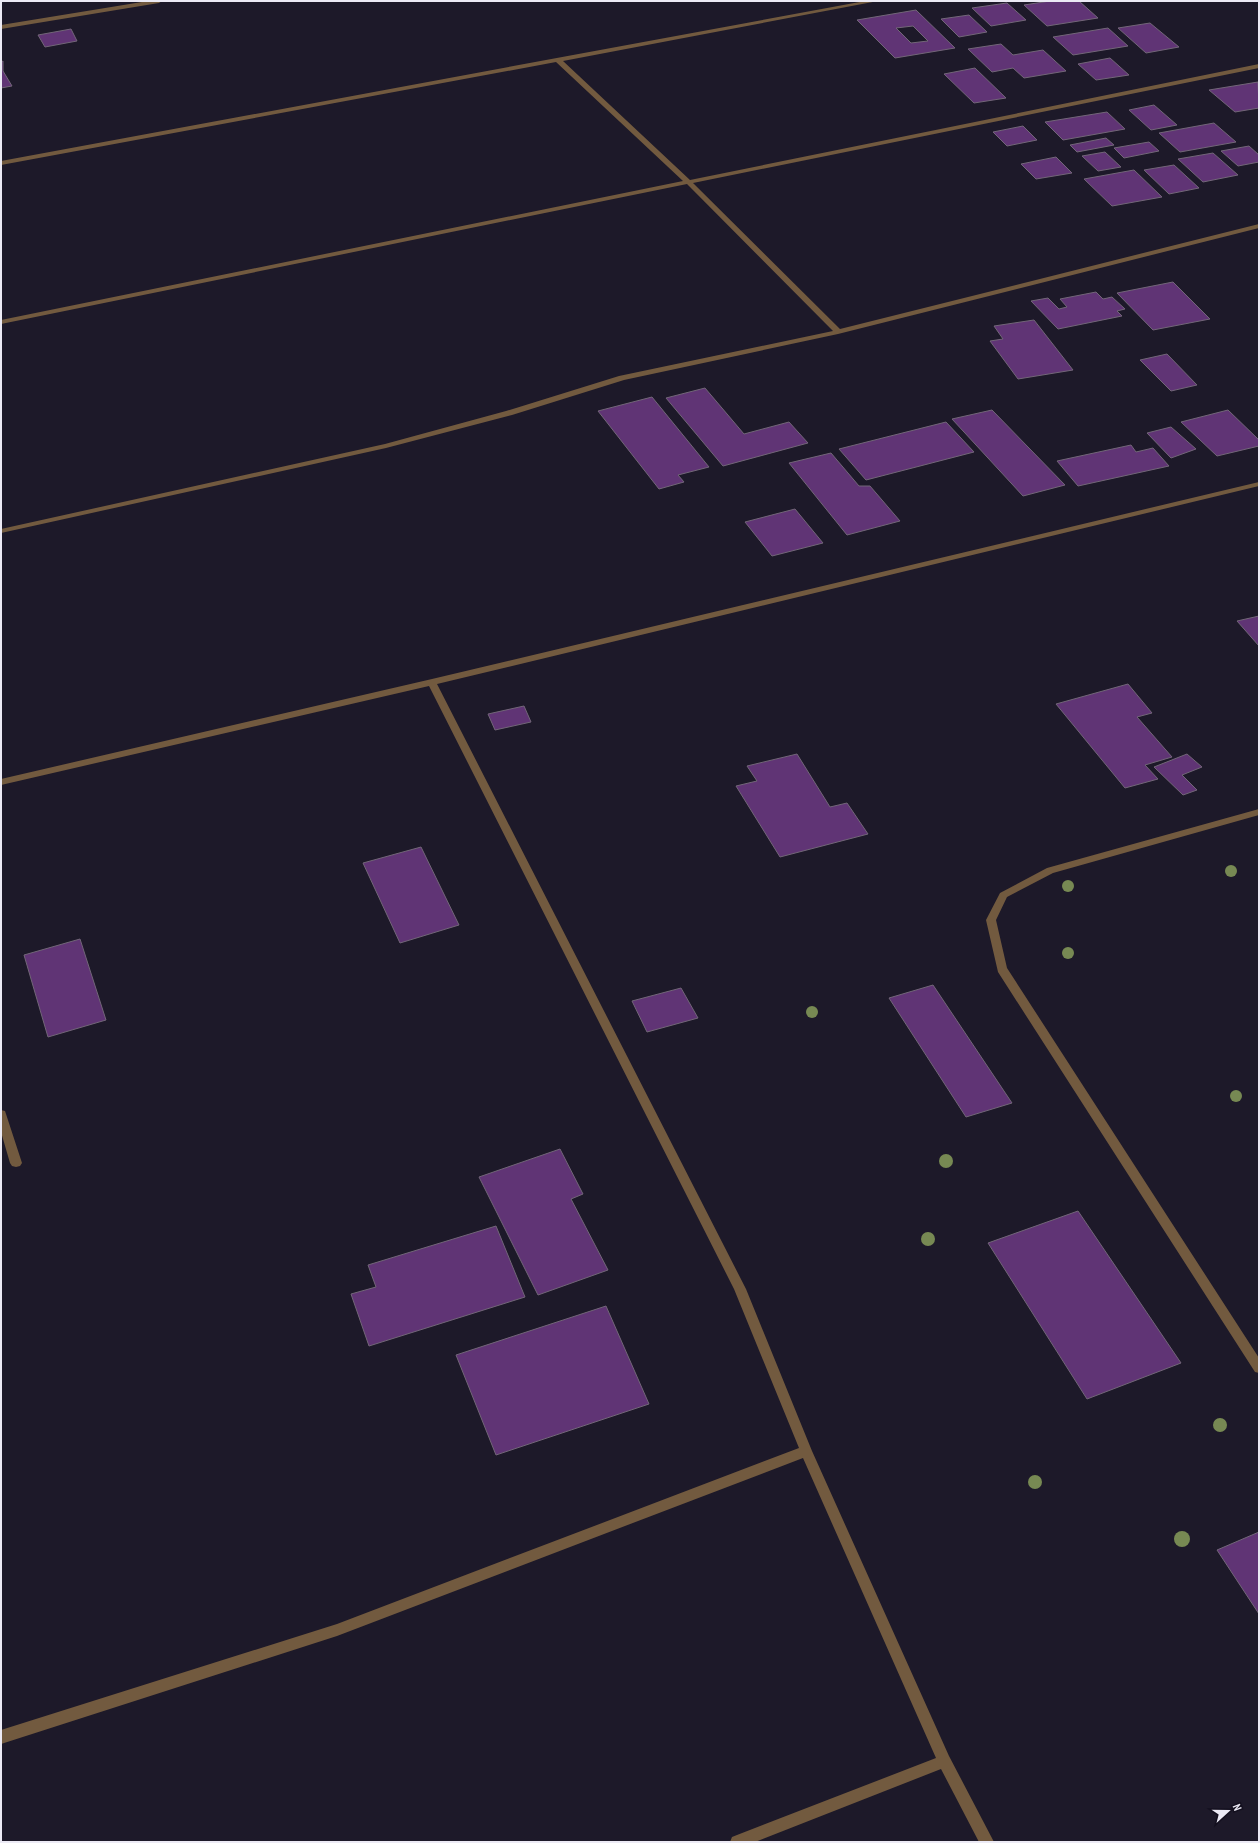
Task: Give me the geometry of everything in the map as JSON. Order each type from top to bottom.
[{"type":"street","points":[[113,1],[116,8]]},
{"type":"street","points":[[1,28],[160,1]]},
{"type":"street","points":[[1,163],[875,1]]},
{"type":"street","points":[[557,59],[689,183],[838,332]]},
{"type":"street","points":[[1,322],[1259,66]]},
{"type":"street","points":[[1,531],[386,446],[509,413],[622,378],[838,332],[1259,226]]},
{"type":"street","points":[[1,782],[432,682],[1259,484]]},
{"type":"street","points":[[432,682],[740,1289],[806,1451],[944,1761],[987,1842]]},
{"type":"street","points":[[1259,812],[1050,870],[1003,895],[991,920],[1002,969],[1259,1368]]},
{"type":"street","points":[[1,1114],[16,1163]]},
{"type":"street","points":[[1,1737],[337,1630],[806,1451]]},
{"type":"street","points":[[737,1842],[944,1761]]},
{"type":"building","points":[[1050,1],[1079,1],[1098,18],[1047,26],[1024,5]]},
{"type":"building","points":[[1007,3],[1026,20],[991,26],[972,8]]},
{"type":"building","points":[[916,10],[955,48],[895,58],[857,20]],"holes":[[[913,26],[928,41],[911,43],[896,28]]]},
{"type":"building","points":[[969,15],[987,32],[959,37],[941,19]]},
{"type":"building","points":[[1150,23],[1179,47],[1146,53],[1118,28]]},
{"type":"building","points":[[1108,28],[1128,46],[1073,55],[1053,37]]},
{"type":"building","points":[[71,29],[77,41],[45,47],[38,35]]},
{"type":"building","points":[[1001,44],[1013,55],[1043,50],[1066,71],[1024,78],[1013,68],[992,72],[968,49]]},
{"type":"building","points":[[1110,58],[1129,75],[1096,80],[1078,64]]},
{"type":"building","points":[[3,61],[3,71],[12,86],[1,88],[1,62]]},
{"type":"building","points":[[975,68],[1006,98],[974,103],[944,74]]},
{"type":"building","points":[[1258,82],[1259,108],[1235,112],[1209,90]]},
{"type":"building","points":[[1154,105],[1177,125],[1151,130],[1129,110]]},
{"type":"building","points":[[1107,112],[1125,129],[1063,140],[1045,122]]},
{"type":"building","points":[[1214,123],[1236,142],[1180,152],[1159,133]]},
{"type":"building","points":[[1023,126],[1037,140],[1007,146],[993,132]]},
{"type":"building","points":[[1106,138],[1114,145],[1077,152],[1070,145]]},
{"type":"building","points":[[1149,142],[1159,151],[1124,158],[1114,148]]},
{"type":"building","points":[[1249,146],[1259,155],[1259,162],[1238,166],[1221,151]]},
{"type":"building","points":[[1105,152],[1121,167],[1098,171],[1082,156]]},
{"type":"building","points":[[1213,153],[1238,175],[1203,182],[1178,159]]},
{"type":"building","points":[[1056,157],[1072,173],[1036,179],[1021,164]]},
{"type":"building","points":[[1174,165],[1199,188],[1169,194],[1144,170]]},
{"type":"building","points":[[1134,170],[1162,197],[1112,206],[1084,179]]},
{"type":"building","points":[[1173,282],[1210,319],[1153,330],[1117,293]]},
{"type":"building","points":[[1096,292],[1103,299],[1112,297],[1125,309],[1117,311],[1122,316],[1058,329],[1031,301],[1048,298],[1059,309],[1067,307],[1060,299]]},
{"type":"building","points":[[1034,320],[1073,370],[1018,379],[990,341],[1003,339],[994,326]]},
{"type":"building","points":[[1167,354],[1197,385],[1171,391],[1140,360]]},
{"type":"building","points":[[705,388],[744,434],[789,422],[808,443],[723,466],[666,398]]},
{"type":"building","points":[[652,397],[709,467],[678,475],[684,482],[659,489],[598,411]]},
{"type":"building","points":[[992,410],[1065,485],[1023,496],[952,419]]},
{"type":"building","points":[[1228,410],[1259,440],[1259,446],[1217,456],[1181,422]]},
{"type":"building","points":[[946,422],[974,452],[866,480],[839,449]]},
{"type":"building","points":[[1171,427],[1196,449],[1171,458],[1147,433]]},
{"type":"building","points":[[1131,445],[1136,452],[1153,448],[1169,466],[1078,486],[1057,461]]},
{"type":"building","points":[[831,453],[859,486],[870,486],[900,521],[847,535],[789,463]]},
{"type":"building","points":[[795,509],[823,543],[772,556],[745,522]]},
{"type":"building","points":[[1259,616],[1259,646],[1237,621]]},
{"type":"building","points":[[1128,684],[1152,713],[1137,717],[1172,757],[1145,765],[1158,779],[1125,788],[1056,704]]},
{"type":"building","points":[[524,706],[531,722],[495,730],[488,714]]},
{"type":"building","points":[[797,754],[830,807],[847,803],[868,834],[780,857],[736,786],[757,781],[747,766]]},
{"type":"building","points":[[1187,754],[1202,767],[1182,775],[1197,790],[1183,795],[1154,767]]},
{"type":"building","points":[[421,847],[459,925],[400,943],[363,863]]},
{"type":"building","points":[[80,939],[106,1020],[48,1037],[24,955]]},
{"type":"building","points":[[933,985],[1012,1103],[966,1117],[889,998]]},
{"type":"building","points":[[681,988],[698,1018],[647,1032],[632,1001]]},
{"type":"building","points":[[560,1149],[583,1194],[571,1199],[608,1270],[538,1295],[479,1177]]},
{"type":"building","points":[[1078,1211],[1181,1363],[1087,1399],[988,1243]]},
{"type":"building","points":[[496,1226],[525,1297],[369,1346],[351,1294],[376,1287],[368,1265]]},
{"type":"building","points":[[606,1306],[649,1404],[496,1455],[456,1355]]},
{"type":"building","points":[[1259,1532],[1259,1614],[1217,1550]]}]
